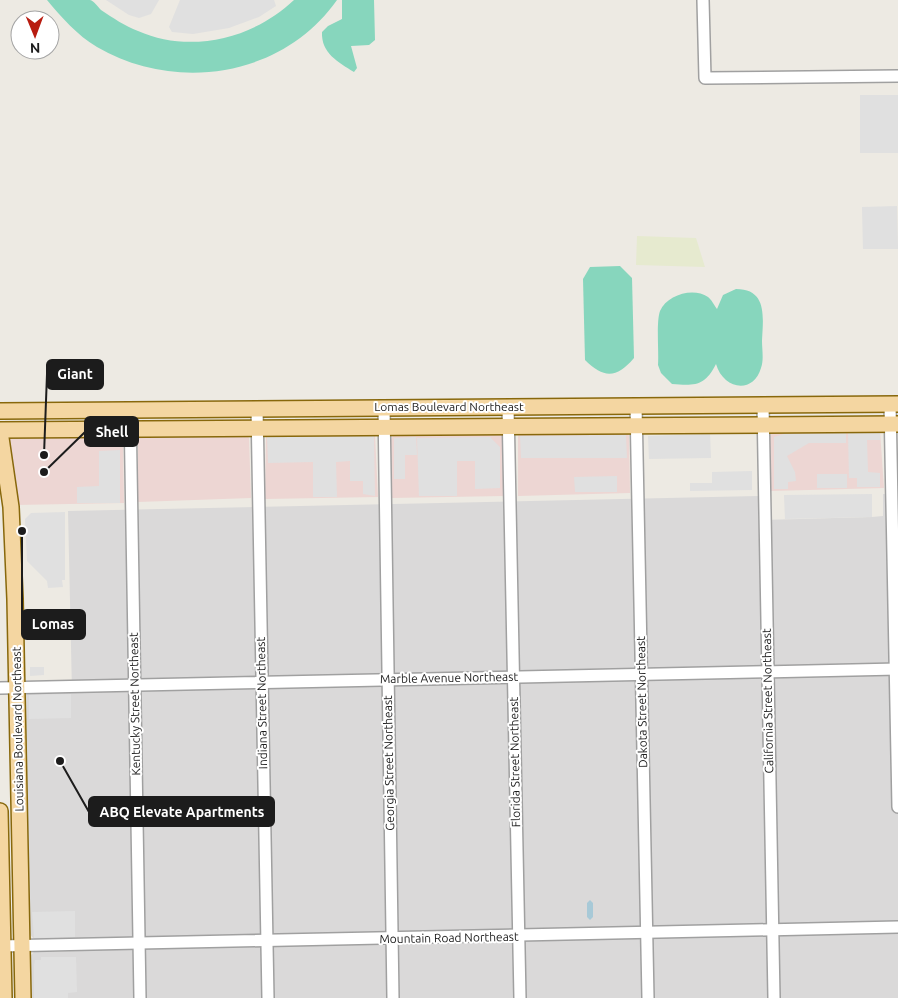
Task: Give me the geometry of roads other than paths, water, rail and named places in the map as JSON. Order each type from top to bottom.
[{"type":"main road","name":"Lomas Boulevard Northeast","points":[[0,411],[894,404]]},
{"type":"main road","name":"Lomas Boulevard Northeast","points":[[0,430],[894,424]]},
{"type":"main road","name":"Louisiana Boulevard Northeast","points":[[0,430],[10,507],[17,688],[23,998]]},
{"type":"main road","name":"Louisiana Boulevard Northeast","points":[[0,811],[4,998]]},
{"type":"street","points":[[703,0],[705,78],[898,76]]},
{"type":"street","points":[[894,404],[898,807]]},
{"type":"street","name":"California Street Northeast","points":[[763,405],[774,998]]},
{"type":"street","name":"Florida Street Northeast","points":[[508,406],[520,998]]},
{"type":"street","name":"Dakota Street Northeast","points":[[636,406],[648,998]]},
{"type":"street","name":"Georgia Street Northeast","points":[[384,407],[393,998]]},
{"type":"street","name":"Indiana Street Northeast","points":[[257,408],[268,998]]},
{"type":"street","name":"Kentucky Street Northeast","points":[[130,409],[140,998]]},
{"type":"street","name":"Marble Avenue Northeast","points":[[0,688],[897,669]]},
{"type":"street","name":"Mountain Road Northeast","points":[[2,946],[646,934],[898,927]]},
{"type":"water","points":[[590,900],[593,903],[593,917],[590,920],[587,917],[587,903]]},
{"type":"place","name":"Giant","points":[[44,455]]},
{"type":"place","name":"Shell","points":[[44,472]]},
{"type":"place","name":"Lomas","points":[[22,531]]},
{"type":"place","name":"ABQ Elevate Apartments","points":[[60,761]]}]
